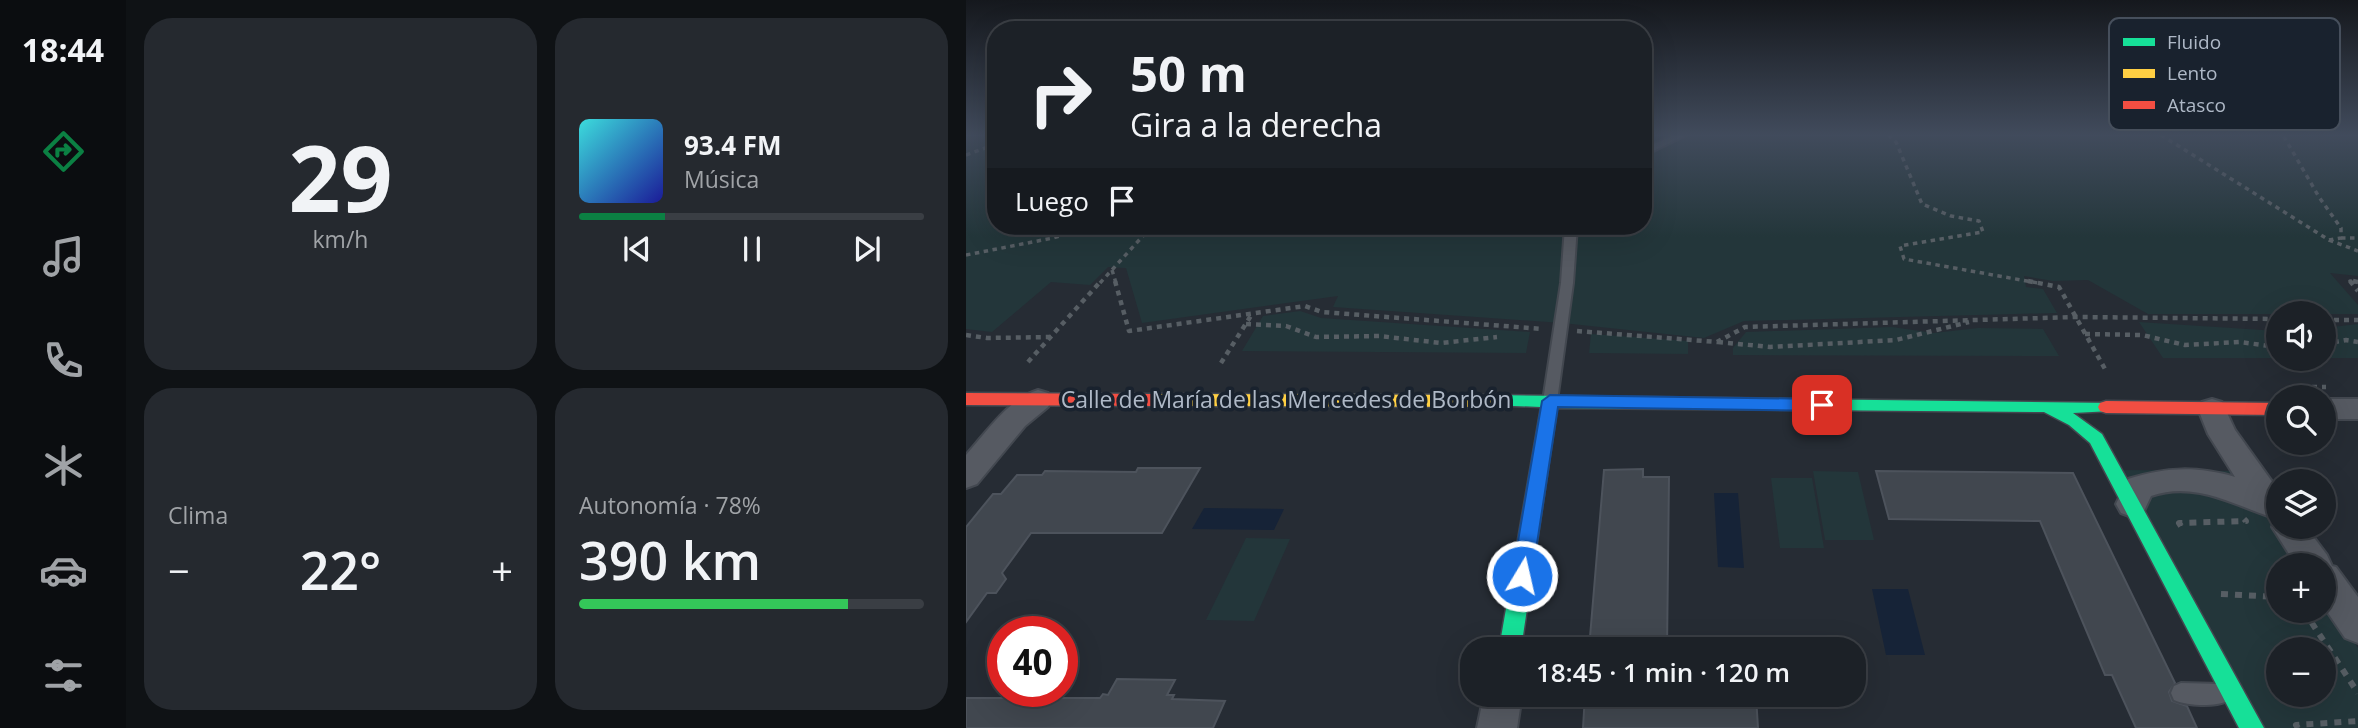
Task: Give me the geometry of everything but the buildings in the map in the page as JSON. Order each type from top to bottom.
[{"type":"street","name":"Calle de María de las Mercedes de Borbón","points":[[966,399],[1550,401],[2266,409]]},
{"type":"street","points":[[966,475],[1015,419],[1038,400]]},
{"type":"street","points":[[1512,637],[1550,401]]},
{"type":"street","points":[[2045,407],[2072,418],[2086,427],[2096,439],[2252,728]]},
{"type":"street","points":[[2212,409],[2222,434],[2266,496]]},
{"type":"street","points":[[2336,409],[2358,409]]},
{"type":"street","points":[[2132,504],[2139,488],[2153,482],[2180,479],[2222,485],[2266,507]]},
{"type":"street","points":[[2336,595],[2358,626]]},
{"type":"street","points":[[1497,728],[1501,707]]},
{"type":"lane","points":[[1550,401],[1561,330],[1570,235]]},
{"type":"lane","points":[[2180,693],[2233,694]]},
{"type":"path","points":[[1907,169],[1922,204],[1951,216],[1979,221],[1983,232],[1900,246],[1905,258],[2059,287],[2105,369]]},
{"type":"path","points":[[2215,169],[2329,240],[2358,251]]},
{"type":"path","points":[[2303,169],[2341,228],[2341,238]]},
{"type":"path","points":[[966,255],[1063,235]]},
{"type":"path","points":[[1028,362],[1144,235]]},
{"type":"path","points":[[2329,240],[2358,238]]},
{"type":"path","points":[[1112,270],[1129,331],[1305,306],[1329,313],[1770,347],[1896,340],[1980,320]]},
{"type":"path","points":[[2358,282],[2350,282],[2358,291]]},
{"type":"path","points":[[1221,363],[1252,313]]},
{"type":"path","points":[[1717,342],[1745,327],[2075,317],[2266,319]]},
{"type":"path","points":[[2336,320],[2358,320]]},
{"type":"path","points":[[1246,324],[1286,326],[1316,337],[1379,336],[1441,342],[1497,338]]},
{"type":"path","points":[[2085,334],[2143,335],[2185,345],[2239,342],[2266,345]]},
{"type":"path","points":[[966,335],[987,338],[1052,337]]},
{"type":"path","points":[[2336,342],[2358,342]]},
{"type":"path","points":[[2186,534],[2179,523],[2246,521],[2222,485]]},
{"type":"path","points":[[2216,586],[2223,596],[2266,597]]},
{"type":"path","points":[[2312,623],[2358,693]]},
{"type":"path","points":[[2298,728],[2296,725],[2358,721]]},
{"type":"green space","points":[[966,169],[987,169],[987,235],[1652,235],[1652,169],[2358,169],[2358,276],[2330,273],[2358,305],[2358,314],[2336,314],[2336,301],[2266,301],[2266,314],[2148,314],[2088,280],[2053,281],[2024,276],[2026,287],[2043,289],[2057,313],[1744,321],[1704,338],[1562,323],[1333,307],[1338,296],[1142,323],[1126,268],[1108,267],[1090,285],[1051,282],[992,332],[966,329]]},
{"type":"green space","points":[[1300,311],[1321,318],[1530,332],[1526,353],[1242,351],[1263,316]]},
{"type":"green space","points":[[2139,322],[2266,330],[2266,358],[2163,358]]},
{"type":"green space","points":[[2358,324],[2358,358],[2336,358],[2336,327]]},
{"type":"green space","points":[[1892,327],[1934,333],[1978,328],[2043,329],[2059,356],[1733,355],[1733,348],[1746,332]]},
{"type":"green space","points":[[1591,334],[1688,341],[1688,354],[1589,353]]},
{"type":"green space","points":[[2118,470],[2236,471],[2266,514],[2266,539],[2283,539],[2293,553],[2266,553],[2266,623],[2336,623],[2336,616],[2358,648],[2358,728],[2258,728]]},
{"type":"green space","points":[[1813,471],[1858,472],[1874,540],[1825,540]]},
{"type":"green space","points":[[1771,478],[1812,478],[1824,548],[1780,548]]},
{"type":"green space","points":[[1246,538],[1290,539],[1254,621],[1206,620]]},
{"type":"water","points":[[1714,493],[1738,493],[1744,568],[1718,567]]},
{"type":"water","points":[[1204,508],[1284,509],[1274,530],[1192,529]]},
{"type":"water","points":[[1872,589],[1908,589],[1925,655],[1886,655]]},
{"type":"traffic: fast","points":[[1495,401],[2106,407]]},
{"type":"traffic: fast","points":[[1512,637],[1550,401]]},
{"type":"traffic: fast","points":[[2050,409],[2075,421],[2096,439],[2252,728]]},
{"type":"traffic: slow","points":[[1152,400],[1495,401]]},
{"type":"traffic: jam","points":[[966,399],[1152,400]]},
{"type":"traffic: jam","points":[[2106,407],[2266,409]]},
{"type":"route","points":[[1522,576],[1550,401],[1822,405]]}]
